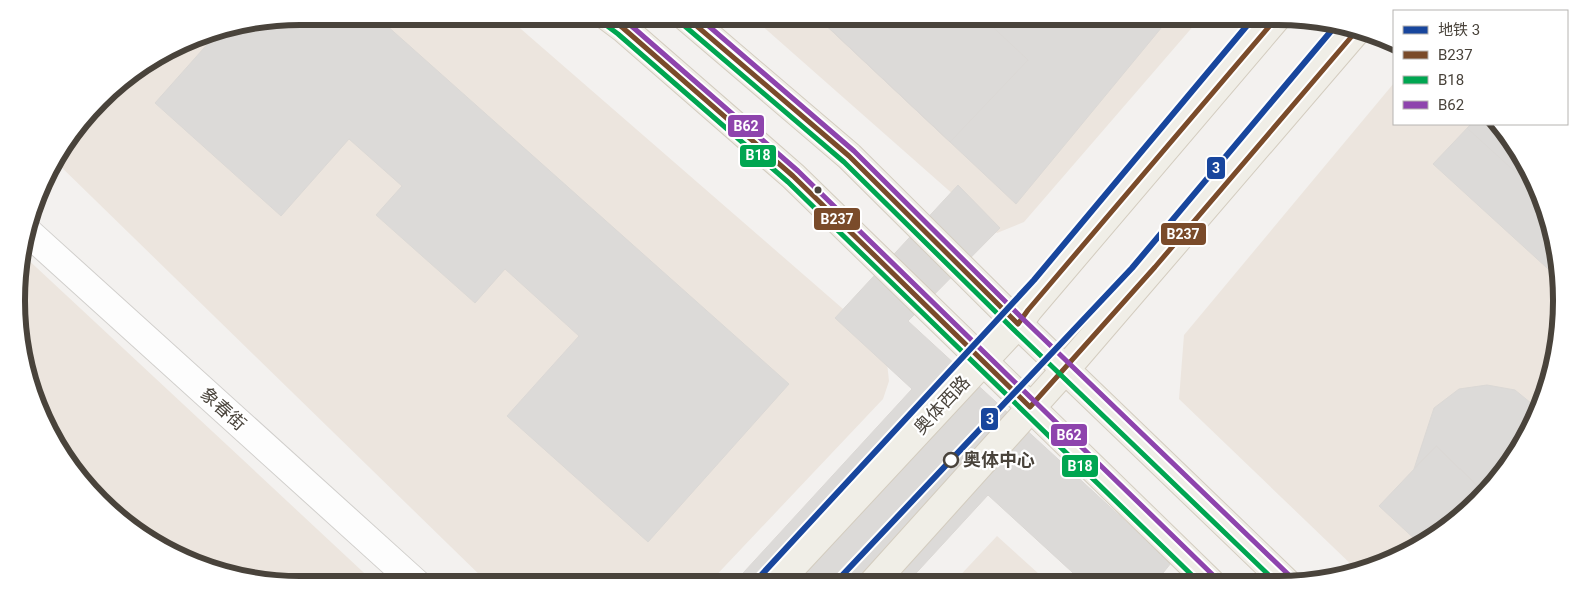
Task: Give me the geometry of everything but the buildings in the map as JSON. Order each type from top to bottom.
[{"type":"main road","points":[[619,25],[793,176],[1205,576]]},
{"type":"main road","points":[[696,25],[849,156],[1065,370],[1280,576]]},
{"type":"main road","name":"奥体西路","points":[[783,576],[1018,324],[1270,25]]},
{"type":"main road","points":[[879,576],[1065,370],[1353,35]]},
{"type":"street","name":"象春街","points":[[32,236],[408,576]]},
{"type":"shaded area","points":[[300,25],[516,25],[873,335],[886,353],[889,381],[883,399],[716,576],[481,576],[60,166],[71,147],[93,119],[119,93],[147,71],[195,46],[229,34],[265,27]]},
{"type":"shaded area","points":[[761,25],[1194,25],[1024,222],[997,233]]},
{"type":"shaded area","points":[[1393,84],[1393,125],[1490,125],[1507,147],[1525,179],[1544,229],[1551,265],[1553,300],[1551,336],[1544,372],[1532,406],[1507,454],[1485,482],[1459,508],[1431,530],[1399,548],[1353,566],[1179,399],[1184,335]]},
{"type":"shaded area","points":[[28,260],[367,576],[265,574],[229,567],[179,548],[147,530],[119,508],[93,482],[71,454],[46,406],[34,372],[27,336],[25,300]]},
{"type":"shaded area","points":[[997,536],[1041,576],[960,576]]},
{"type":"metro line","name":"3","points":[[760,576],[1034,280],[1247,25]]},
{"type":"metro line","name":"3","points":[[842,576],[1132,268],[1332,30]]},
{"type":"transit line","name":"B18","points":[[606,25],[788,182],[1193,576]]},
{"type":"transit line","name":"B237","points":[[619,25],[793,176],[1030,407],[1155,267],[1353,35]]},
{"type":"transit line","name":"B62","points":[[630,25],[798,171],[1214,576]]},
{"type":"transit line","name":"B18","points":[[684,25],[844,162],[1013,329],[1270,576]]},
{"type":"transit line","name":"B237","points":[[696,25],[849,156],[1018,324],[1270,25]]},
{"type":"transit line","name":"B62","points":[[707,25],[854,151],[1023,319],[1289,575]]},
{"type":"place","name":"奥体中心","points":[[951,460]]}]
